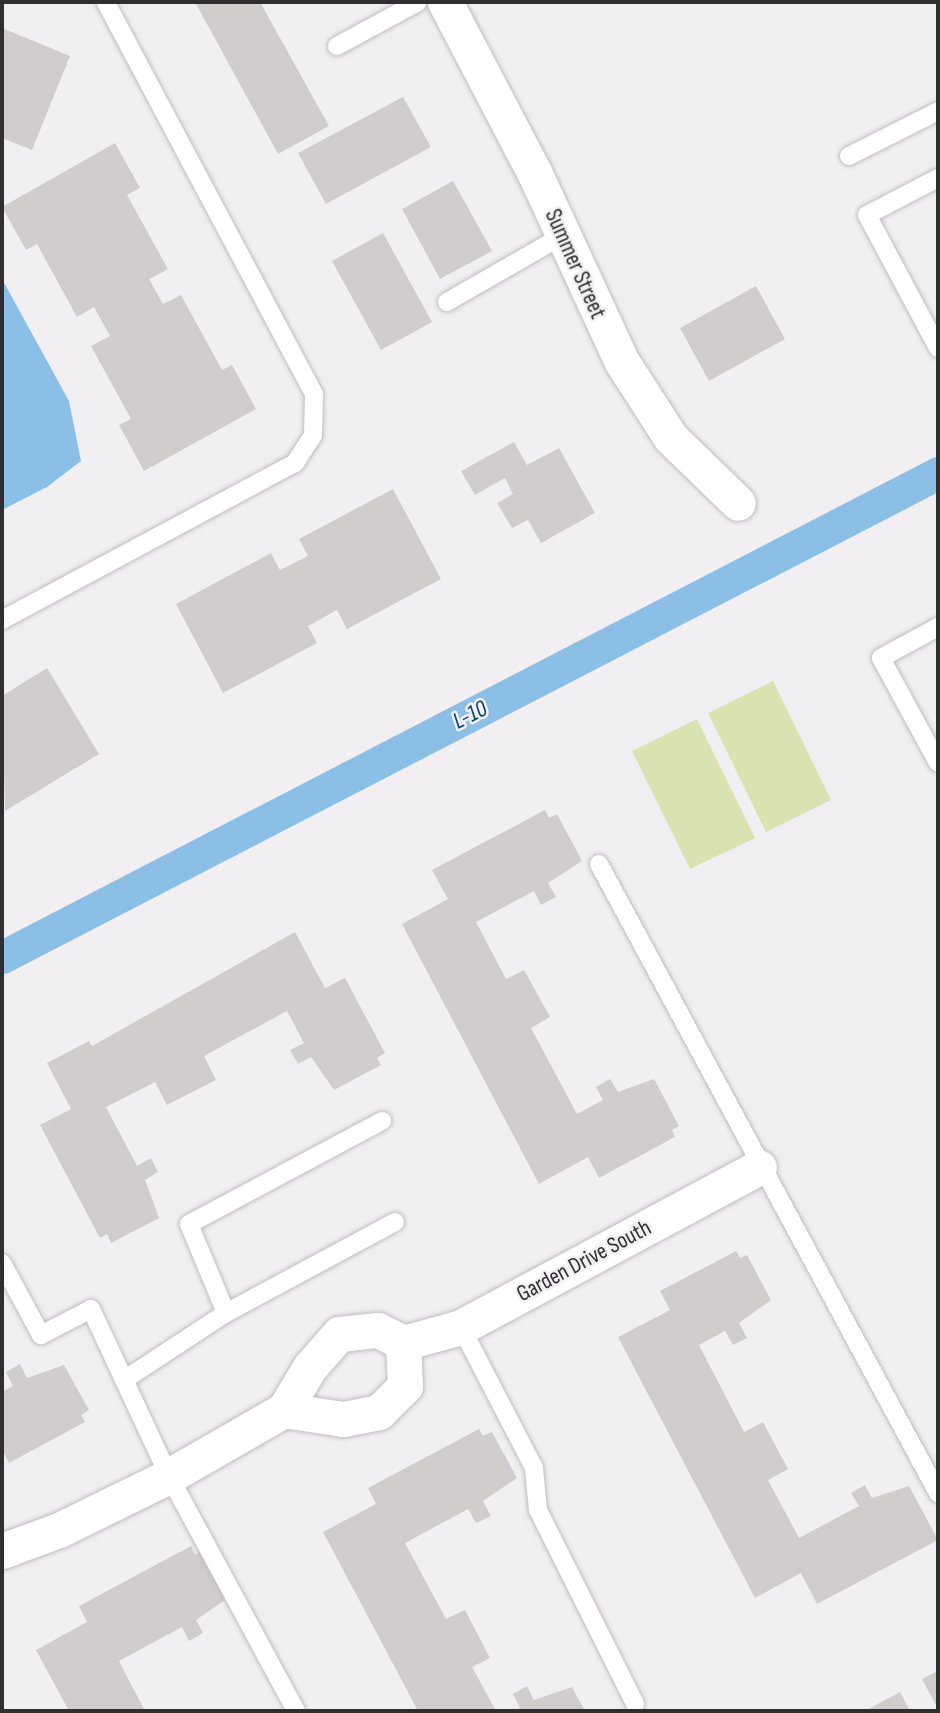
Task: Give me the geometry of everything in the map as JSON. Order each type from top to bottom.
[{"type":"street","name":"Summer Street","points":[[445,2],[535,174],[622,362],[664,427],[738,503]]},
{"type":"street","name":"Garden Drive South","points":[[403,1343],[461,1327],[759,1167]]},
{"type":"street","points":[[2,1551],[59,1530],[169,1476],[284,1410],[310,1367],[339,1334],[378,1330],[403,1343],[405,1386],[379,1412],[343,1419],[284,1410]]},
{"type":"lane","points":[[2,620],[295,463],[313,435],[314,394],[106,2]]},
{"type":"lane","points":[[337,46],[418,2]]},
{"type":"lane","points":[[849,156],[938,111]]},
{"type":"lane","points":[[938,178],[867,215],[938,348]]},
{"type":"lane","points":[[447,302],[562,236]]},
{"type":"lane","points":[[938,627],[881,658],[938,763]]},
{"type":"lane","points":[[599,864],[759,1167],[938,1493]]},
{"type":"lane","points":[[226,1314],[189,1224],[382,1121]]},
{"type":"lane","points":[[124,1380],[226,1314],[395,1222]]},
{"type":"lane","points":[[2,1263],[41,1335],[91,1309],[169,1476],[296,1711]]},
{"type":"lane","points":[[461,1327],[534,1468],[538,1510],[635,1704]]},
{"type":"green space","points":[[773,681],[831,800],[766,832],[708,713]]},
{"type":"green space","points":[[697,719],[755,838],[690,869],[632,751]]},
{"type":"water","points":[[2,279],[69,401],[81,461],[47,487],[2,510]]},
{"type":"building","points":[[195,2],[260,2],[329,126],[278,154]]},
{"type":"building","points":[[2,28],[70,56],[32,150],[2,138]]},
{"type":"building","points":[[403,97],[431,147],[326,204],[298,153]]},
{"type":"building","points":[[115,143],[140,188],[127,195],[168,269],[149,279],[163,304],[181,295],[222,370],[232,365],[256,409],[144,471],[119,425],[131,419],[91,346],[110,336],[94,307],[77,317],[37,244],[26,250],[2,207]]},
{"type":"building","points":[[453,181],[492,251],[440,279],[402,209]]},
{"type":"building","points":[[383,233],[432,322],[381,350],[332,261]]},
{"type":"building","points":[[756,286],[785,339],[709,381],[680,328]]},
{"type":"building","points":[[514,442],[527,465],[559,448],[595,513],[541,543],[528,520],[512,528],[497,503],[513,494],[505,478],[475,495],[461,471]]},
{"type":"building","points":[[393,489],[441,579],[347,629],[337,610],[308,626],[317,643],[223,693],[176,604],[271,553],[280,570],[308,556],[299,539]]},
{"type":"building","points":[[47,668],[99,754],[5,811],[2,696]]},
{"type":"building","points":[[545,810],[549,818],[557,814],[582,861],[548,883],[556,897],[541,905],[534,891],[476,922],[506,979],[524,970],[550,1017],[531,1028],[577,1114],[603,1100],[596,1087],[610,1079],[618,1092],[654,1079],[679,1126],[672,1130],[675,1137],[599,1178],[588,1157],[539,1184],[402,924],[448,899],[432,870]]},
{"type":"building","points":[[295,932],[325,988],[345,978],[385,1053],[377,1058],[381,1065],[334,1090],[311,1057],[298,1064],[290,1050],[304,1043],[287,1011],[204,1056],[216,1080],[167,1105],[155,1082],[106,1107],[137,1166],[151,1158],[158,1172],[145,1180],[159,1218],[111,1243],[107,1234],[100,1238],[40,1125],[71,1109],[47,1063],[89,1041],[92,1046]]},
{"type":"building","points":[[736,1251],[740,1258],[747,1255],[771,1300],[739,1323],[747,1338],[733,1345],[725,1331],[699,1345],[744,1432],[763,1422],[788,1469],[768,1480],[799,1538],[859,1506],[851,1493],[865,1485],[872,1498],[909,1486],[938,1540],[817,1604],[801,1573],[755,1598],[618,1337],[670,1310],[660,1291]]},
{"type":"building","points":[[20,1364],[27,1378],[64,1365],[89,1410],[81,1415],[85,1422],[9,1463],[2,1449],[2,1392],[13,1386],[6,1372]]},
{"type":"building","points":[[479,1429],[483,1436],[492,1432],[517,1478],[483,1501],[491,1516],[476,1523],[468,1509],[405,1543],[446,1619],[465,1610],[490,1658],[472,1667],[496,1711],[418,1711],[323,1532],[376,1504],[368,1488]]},
{"type":"building","points":[[191,1546],[195,1555],[203,1550],[229,1597],[196,1620],[203,1633],[189,1641],[182,1627],[119,1661],[145,1711],[69,1711],[36,1650],[87,1622],[79,1606]]},
{"type":"building","points":[[938,1671],[938,1709],[922,1679]]},
{"type":"building","points":[[527,1686],[534,1700],[572,1687],[585,1711],[513,1711],[520,1708],[513,1694]]},
{"type":"building","points":[[900,1692],[910,1711],[865,1711]]},
{"type":"waterway","name":"L-10","points":[[2,957],[938,473]]}]
